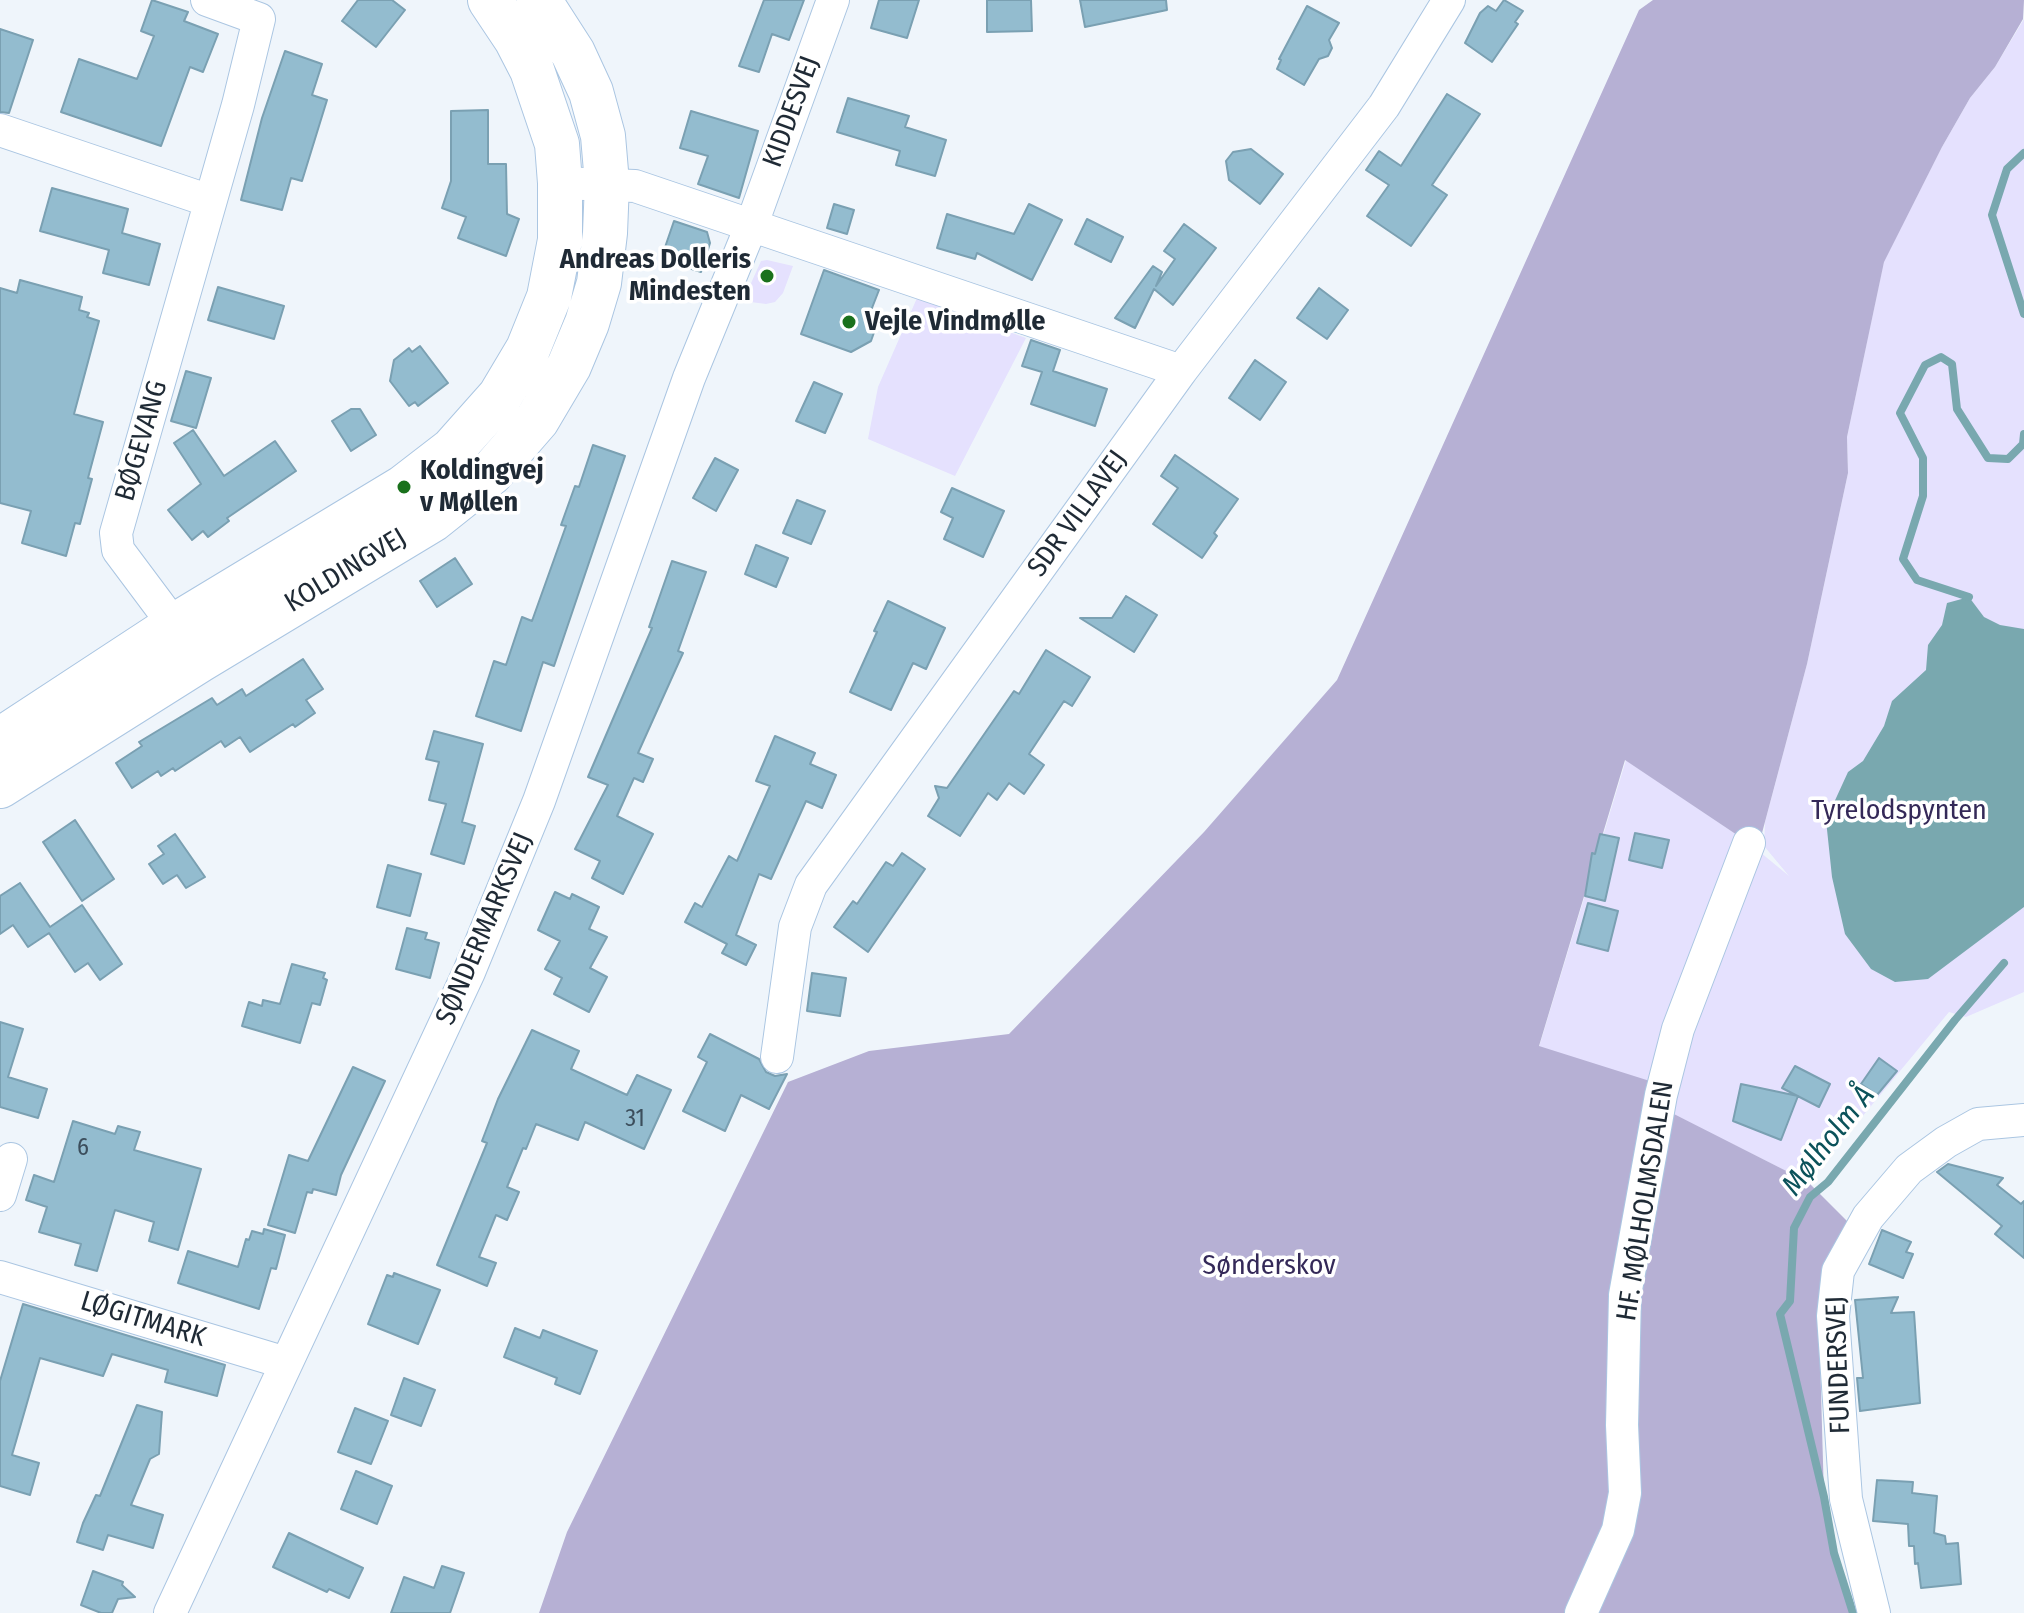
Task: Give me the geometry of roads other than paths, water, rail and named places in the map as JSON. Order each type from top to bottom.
[{"type":"main road","name":"KOLDINGVEJ","points":[[0,786],[187,643],[452,450],[500,396],[528,349],[549,297],[560,240],[560,183],[557,144],[545,103],[516,39],[490,0]]},
{"type":"main road","name":"KOLDINGVEJ","points":[[0,740],[432,520],[491,473],[537,420],[569,366],[599,283],[607,183],[603,136],[591,92],[573,53],[539,0]]},
{"type":"street","name":"BØGEVANG","points":[[187,643],[118,550],[116,533],[238,105],[259,19],[207,0]]},
{"type":"street","name":"KIDDESVEJ","points":[[752,224],[833,0]]},
{"type":"street","name":"SDR VILLAVEJ","points":[[777,1057],[795,927],[811,885],[1181,371],[1384,106],[1449,0]]},
{"type":"street","points":[[0,130],[210,201]]},
{"type":"street","points":[[560,183],[635,186],[1181,371]]},
{"type":"street","name":"SØNDERMARKSVEJ","points":[[170,1613],[469,972],[539,801],[689,378],[752,224]]},
{"type":"street","name":"HF. MØLHOLMSDALEN","points":[[1581,1613],[1618,1530],[1625,1493],[1622,1425],[1625,1295],[1658,1106],[1678,1029],[1749,843]]},
{"type":"street","name":"FUNDERSVEJ","points":[[1874,1613],[1846,1499],[1833,1316],[1838,1271],[1868,1217],[1909,1169],[1946,1142],[1978,1124],[2024,1120]]},
{"type":"street","points":[[0,1195],[11,1159]]},
{"type":"street","name":"LØGITMARK","points":[[0,1277],[286,1363]]},
{"type":"water","points":[[1969,597],[1984,617],[2000,625],[2024,629],[2024,907],[1928,979],[1895,982],[1871,969],[1845,934],[1832,877],[1826,820],[1848,772],[1863,761],[1884,726],[1892,701],[1926,670],[1928,645],[1942,625],[1947,603]]},
{"type":"waterway","name":"Mølholm Å","points":[[2024,153],[2007,169],[1992,215],[2024,314]]},
{"type":"waterway","name":"Mølholm Å","points":[[1969,597],[1917,580],[1903,559],[1923,496],[1923,458],[1900,413],[1925,365],[1941,357],[1952,364],[1957,409],[1988,458],[2008,459],[2023,444],[2024,434]]},
{"type":"waterway","name":"Mølholm Å","points":[[1853,1613],[1834,1553],[1824,1497],[1780,1314],[1790,1301],[1794,1228],[1810,1197],[1828,1182],[1955,1020],[2004,963]]},
{"type":"place","name":"Andreas Dolleris Mindesten","points":[[767,276]]},
{"type":"place","name":"Vejle Vindmølle","points":[[849,322]]},
{"type":"place","name":"Koldingvej v Møllen","points":[[404,487]]},
{"type":"park label","name":"Tyrelodspynten","points":[[1899,811]]},
{"type":"park label","name":"Sønderskov","points":[[1269,1266]]}]
